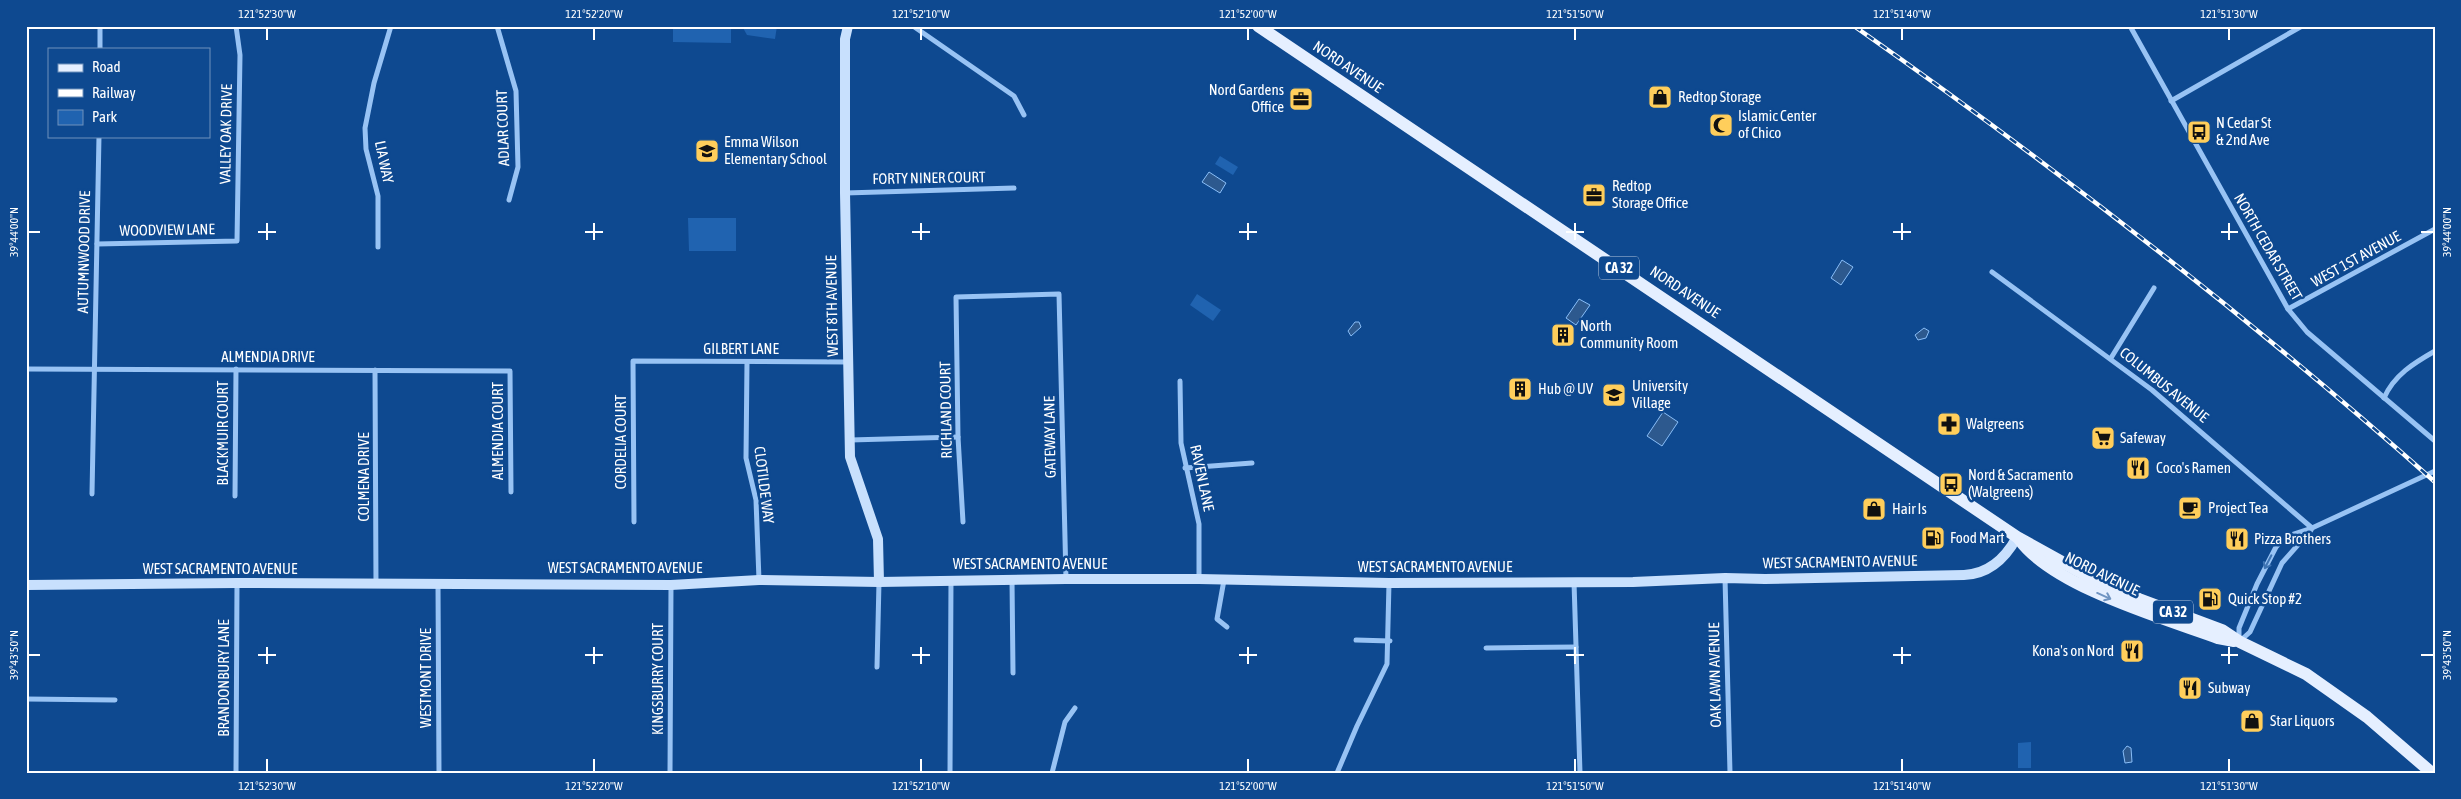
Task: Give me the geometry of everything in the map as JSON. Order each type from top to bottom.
[{"type":"main road","name":"NORD AVENUE","points":[[1258,26],[2017,537],[2029,553],[2098,593],[2218,638],[2240,642],[2306,674],[2366,716],[2432,773]]},
{"type":"street","points":[[100,26],[100,48]]},
{"type":"street","name":"VALLEY OAK DRIVE","points":[[236,26],[240,56],[237,242]]},
{"type":"street","name":"LIA WAY","points":[[378,247],[380,219],[378,196],[366,149],[365,128],[374,83],[390,26]]},
{"type":"street","name":"ADLAR COURT","points":[[496,26],[516,91],[518,167],[509,200]]},
{"type":"street","name":"WEST 8TH AVENUE","points":[[848,26],[845,38],[845,192],[850,457],[878,539],[879,582]]},
{"type":"street","points":[[913,26],[1014,96],[1024,115]]},
{"type":"street","name":"NORTH CEDAR STREET","points":[[2130,26],[2288,309],[2307,332],[2435,441]]},
{"type":"street","points":[[2171,101],[2302,26]]},
{"type":"street","name":"AUTUMNWOOD DRIVE","points":[[92,494],[99,138]]},
{"type":"street","name":"FORTY NINER COURT","points":[[845,192],[1014,188]]},
{"type":"street","name":"WEST 1ST AVENUE","points":[[2288,309],[2435,229]]},
{"type":"street","name":"WOODVIEW LANE","points":[[98,244],[237,242]]},
{"type":"street","name":"COLUMBUS AVENUE","points":[[1992,272],[2152,390],[2312,528]]},
{"type":"street","points":[[2111,358],[2154,288]]},
{"type":"street","name":"GATEWAY LANE","points":[[956,297],[1059,294],[1066,579]]},
{"type":"street","name":"RICHLAND COURT","points":[[956,297],[958,437],[963,522]]},
{"type":"street","points":[[2384,398],[2390,386],[2411,364],[2435,351]]},
{"type":"street","name":"GILBERT LANE","points":[[634,361],[848,362]]},
{"type":"street","name":"CORDELIA COURT","points":[[634,361],[634,522]]},
{"type":"street","name":"CLOTILDE WAY","points":[[747,362],[746,458],[756,500],[759,580]]},
{"type":"street","name":"ALMENDIA DRIVE","points":[[26,368],[510,371]]},
{"type":"street","name":"BLACKMUIR COURT","points":[[235,496],[236,369]]},
{"type":"street","name":"COLMENA DRIVE","points":[[376,370],[376,584]]},
{"type":"street","name":"ALMENDIA COURT","points":[[510,371],[511,492]]},
{"type":"street","name":"RAVEN LANE","points":[[1180,381],[1181,443],[1185,468],[1199,524],[1199,579]]},
{"type":"street","points":[[850,440],[958,437]]},
{"type":"street","points":[[1185,468],[1252,463]]},
{"type":"street","points":[[2240,642],[2239,628],[2257,584],[2276,547],[2284,537],[2312,528],[2435,471]]},
{"type":"street","points":[[2240,642],[2250,632],[2282,563],[2312,528]]},
{"type":"street","name":"WEST SACRAMENTO AVENUE","points":[[26,585],[237,583],[671,585],[759,580],[879,582],[951,579],[1224,579],[1389,583],[1633,582],[1725,578],[1765,579],[1978,574],[1994,566],[2009,552],[2017,537]]},
{"type":"street","name":"OAK LAWN AVENUE","points":[[1725,578],[1730,773]]},
{"type":"street","points":[[950,773],[951,579]]},
{"type":"street","points":[[1224,579],[1217,619],[1227,627]]},
{"type":"street","points":[[1012,580],[1013,673]]},
{"type":"street","points":[[1574,581],[1580,773]]},
{"type":"street","points":[[877,667],[879,582]]},
{"type":"street","name":"BRANDONBURY LANE","points":[[236,773],[237,583]]},
{"type":"street","points":[[1337,773],[1357,726],[1388,664],[1390,641],[1389,583]]},
{"type":"street","name":"WESTMONT DRIVE","points":[[438,584],[439,773]]},
{"type":"street","name":"KINGSBURRY COURT","points":[[670,773],[671,585]]},
{"type":"street","points":[[1356,640],[1390,641]]},
{"type":"street","points":[[1486,648],[1576,647]]},
{"type":"street","points":[[26,699],[115,700]]},
{"type":"street","points":[[1052,773],[1065,722],[1075,708]]},
{"type":"green space","points":[[673,26],[731,26],[731,43],[673,42]]},
{"type":"green space","points":[[742,26],[777,26],[775,39],[747,35]]},
{"type":"green space","points":[[1220,156],[1238,167],[1233,175],[1215,164]]},
{"type":"green space","points":[[688,218],[736,218],[736,251],[689,251]]},
{"type":"green space","points":[[1197,294],[1221,310],[1213,321],[1190,305]]},
{"type":"green space","points":[[2031,742],[2031,768],[2018,768],[2018,743]]},
{"type":"shaded area","points":[[1209,172],[1226,183],[1220,193],[1202,182]]},
{"type":"shaded area","points":[[1842,260],[1853,267],[1841,285],[1831,278]]},
{"type":"shaded area","points":[[1579,299],[1590,305],[1576,325],[1566,318]]},
{"type":"shaded area","points":[[1355,322],[1359,322],[1361,327],[1351,336],[1348,331]]},
{"type":"shaded area","points":[[1924,328],[1929,331],[1926,338],[1918,340],[1915,335]]},
{"type":"shaded area","points":[[1663,412],[1678,422],[1662,446],[1647,436]]},
{"type":"shaded area","points":[[2127,746],[2131,748],[2132,762],[2125,763],[2123,751]]},
{"type":"railway","points":[[1854,26],[2004,134],[2151,245],[2295,361],[2435,482]]},
{"type":"place","name":"Redtop Storage","points":[[1660,97]]},
{"type":"place","name":"Nord Gardens Office","points":[[1301,99]]},
{"type":"place","name":"Islamic Center of Chico","points":[[1721,125]]},
{"type":"place","name":"N Cedar St & 2nd Ave","points":[[2199,132]]},
{"type":"place","name":"Emma Wilson Elementary School","points":[[707,151]]},
{"type":"place","name":"Redtop Storage Office","points":[[1594,195]]},
{"type":"place","name":"North Community Room","points":[[1563,335]]},
{"type":"place","name":"Hub @ UV","points":[[1520,389]]},
{"type":"place","name":"University Village","points":[[1614,395]]},
{"type":"place","name":"Walgreens","points":[[1949,424]]},
{"type":"place","name":"Safeway","points":[[2103,438]]},
{"type":"place","name":"Coco's Ramen","points":[[2138,468]]},
{"type":"place","name":"Nord & Sacramento (Walgreens)","points":[[1951,484]]},
{"type":"place","name":"Project Tea","points":[[2190,508]]},
{"type":"place","name":"Hair Is","points":[[1874,509]]},
{"type":"place","name":"Food Mart","points":[[1933,538]]},
{"type":"place","name":"Pizza Brothers","points":[[2237,539]]},
{"type":"place","name":"Quick Stop #2","points":[[2210,599]]},
{"type":"place","name":"Kona's on Nord","points":[[2132,651]]},
{"type":"place","name":"Subway","points":[[2190,688]]},
{"type":"place","name":"Star Liquors","points":[[2252,721]]}]
